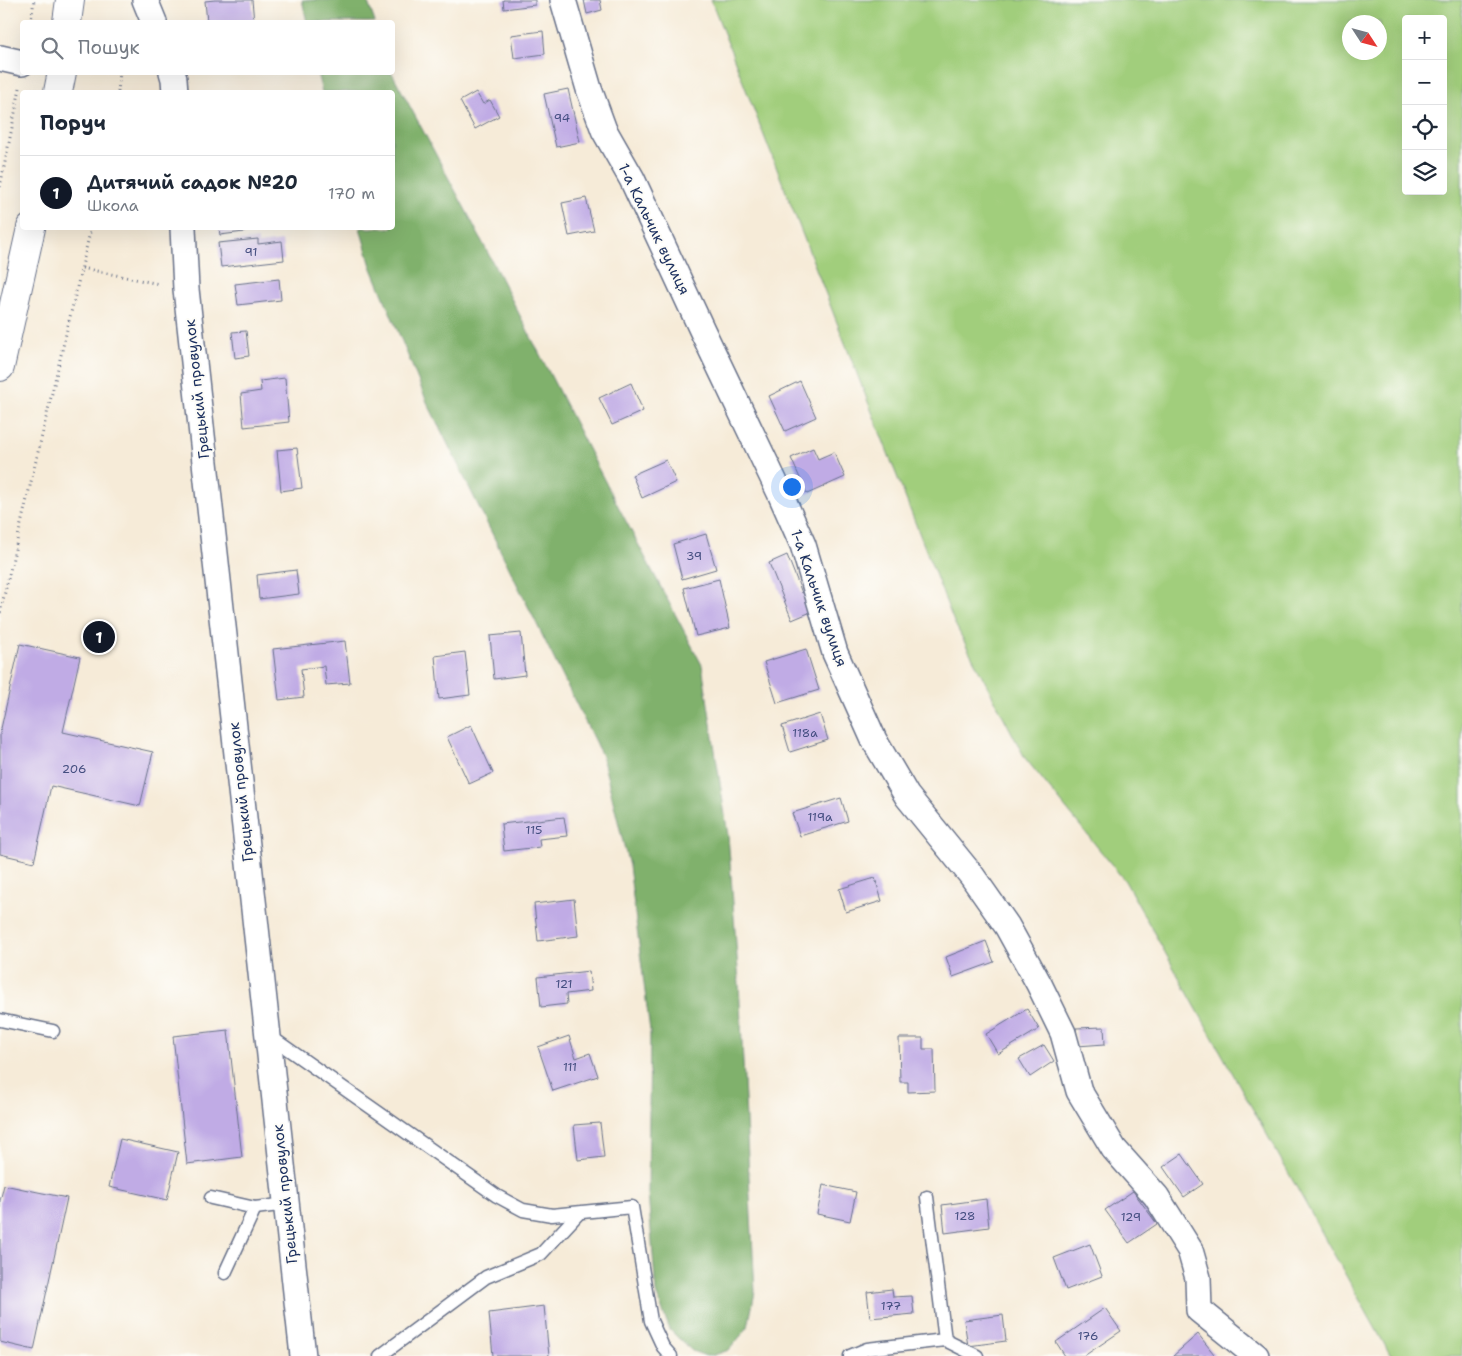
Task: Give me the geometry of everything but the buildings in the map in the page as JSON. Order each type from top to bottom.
[{"type":"street","points":[[67,20],[70,0]]},
{"type":"street","points":[[145,0],[153,20]]},
{"type":"street","name":"1-а Кальчик вулиця","points":[[563,0],[589,89],[604,130],[632,179],[803,545],[835,653],[874,740],[906,796],[972,876],[1007,926],[1063,1033],[1079,1090],[1114,1148],[1156,1196],[1190,1250],[1198,1278],[1199,1310],[1256,1356]]},
{"type":"street","points":[[0,58],[20,71]]},
{"type":"street","points":[[58,90],[61,75]]},
{"type":"street","points":[[173,75],[175,90]]},
{"type":"street","points":[[0,367],[31,230]]},
{"type":"street","name":"Грецький провулок","points":[[183,230],[186,289],[303,1356]]},
{"type":"lane","points":[[0,1020],[53,1031]]},
{"type":"lane","points":[[268,1035],[497,1196],[523,1210],[552,1216],[632,1207],[651,1321],[663,1347],[671,1356]]},
{"type":"lane","points":[[927,1197],[945,1340]]},
{"type":"lane","points":[[211,1198],[255,1208],[286,1204]]},
{"type":"lane","points":[[225,1273],[255,1208]]},
{"type":"lane","points":[[380,1356],[486,1277],[541,1254],[579,1212]]},
{"type":"lane","points":[[850,1356],[867,1349],[945,1340],[977,1356]]},
{"type":"path","points":[[32,20],[34,0]]},
{"type":"path","points":[[0,187],[21,75]]},
{"type":"path","points":[[118,90],[120,75]]},
{"type":"path","points":[[0,612],[91,230]]},
{"type":"path","points":[[82,268],[186,289]]},
{"type":"green space","points":[[302,0],[367,0],[374,20],[307,20]]},
{"type":"green space","points":[[711,0],[1462,0],[1462,1356],[1391,1356],[1125,881],[1025,758],[954,622]]},
{"type":"green space","points":[[318,75],[393,75],[470,218],[599,470],[702,665],[728,835],[739,984],[755,1292],[748,1327],[729,1350],[711,1356],[692,1351],[670,1330],[656,1293],[648,1193],[650,1031],[629,866],[602,756],[427,402],[371,266],[361,230],[395,230],[395,90],[321,90]]},
{"type":"place","name":"Дитячий садок №20","points":[[99,637]]}]
